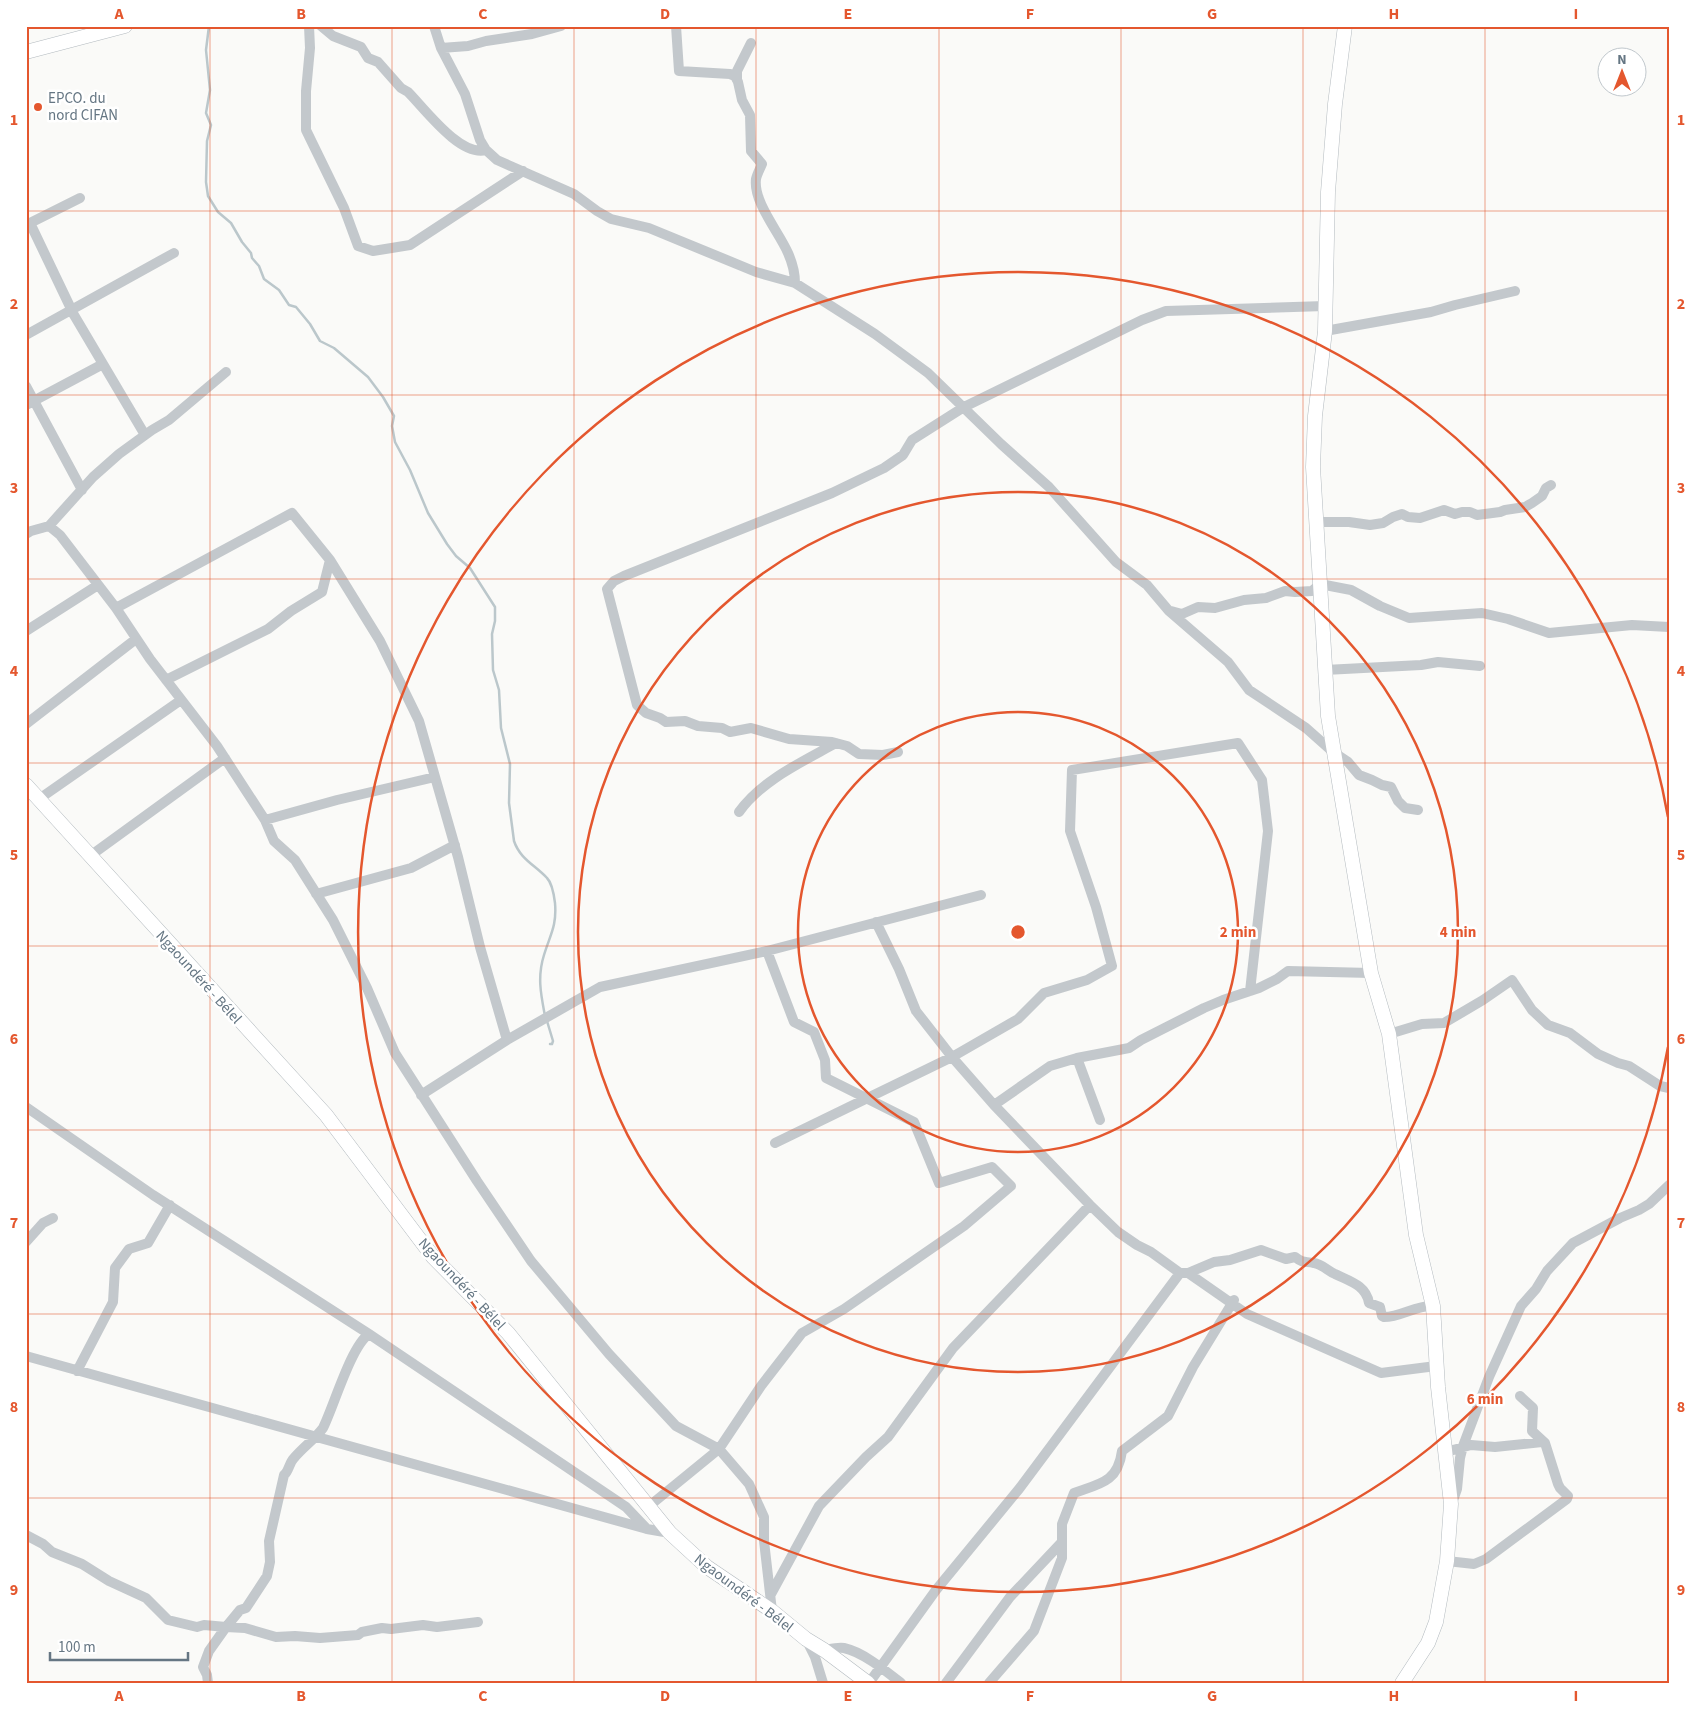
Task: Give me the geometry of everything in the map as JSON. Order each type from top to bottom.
[{"type":"street","points":[[26,52],[125,26]]},
{"type":"street","points":[[310,26],[306,130],[344,208],[358,246],[373,251],[410,245],[523,172]]},
{"type":"street","points":[[321,26],[333,36],[361,47],[368,58],[378,62],[401,88],[408,92],[457,142],[473,151],[480,152],[486,150]]},
{"type":"street","points":[[434,26],[441,48],[465,94],[480,140],[486,150],[498,160],[574,194],[611,219],[649,228],[756,272],[795,283],[875,334],[928,373],[1001,444],[1049,487],[1116,562],[1147,585],[1169,611],[1228,662],[1249,690],[1306,728],[1333,752],[1348,762],[1359,775],[1391,787],[1398,802],[1405,808],[1418,810]]},
{"type":"street","points":[[441,48],[468,46],[486,41],[532,34],[562,26]]},
{"type":"street","points":[[676,26],[679,71],[730,74],[735,76],[737,80]]},
{"type":"street","points":[[1345,26],[1335,104],[1328,192],[1325,331],[1315,416],[1314,459],[1328,716],[1371,973],[1389,1034],[1414,1225],[1433,1306],[1436,1366],[1451,1504],[1447,1561],[1436,1622],[1428,1643],[1402,1683]]},
{"type":"street","points":[[751,43],[737,71],[737,80],[742,100],[750,115],[752,151],[762,164],[756,178],[756,188],[789,254],[795,275],[795,283]]},
{"type":"street","points":[[80,198],[28,224],[72,310],[145,435]]},
{"type":"street","points":[[26,335],[174,253]]},
{"type":"street","points":[[1325,331],[1432,312],[1455,304],[1515,291]]},
{"type":"street","points":[[898,752],[883,755],[858,754],[847,746],[836,743],[789,738],[751,728],[730,732],[722,728],[698,726],[685,721],[666,722],[646,713],[637,705],[607,590],[614,581],[624,576],[832,493],[884,468],[902,455],[912,440],[964,408],[1142,320],[1166,311],[1325,306]]},
{"type":"street","points":[[30,403],[103,364]]},
{"type":"street","points":[[26,534],[48,526],[119,454],[169,420],[226,372]]},
{"type":"street","points":[[26,386],[30,403],[82,490]]},
{"type":"street","points":[[1317,522],[1349,522],[1370,525],[1383,523],[1402,514],[1408,517],[1420,518],[1444,510],[1455,514],[1470,512],[1478,516],[1490,512],[1525,507],[1542,496],[1546,488],[1551,485]]},
{"type":"street","points":[[116,608],[292,513],[330,560],[380,641],[418,722],[455,845],[480,947],[507,1040]]},
{"type":"street","points":[[48,526],[60,535],[116,608],[136,639],[225,758],[265,820],[274,841],[294,860],[333,920],[367,988],[395,1053],[476,1181],[531,1261],[609,1354],[676,1426],[719,1449],[749,1484],[764,1518],[764,1541],[772,1610]]},
{"type":"street","points":[[166,680],[268,629],[290,611],[322,592],[330,560]]},
{"type":"street","points":[[1169,611],[1182,614],[1198,607],[1215,608],[1244,600],[1266,598],[1284,591],[1312,591],[1320,584]]},
{"type":"street","points":[[1320,584],[1351,590],[1380,606],[1410,618],[1482,613],[1508,618],[1549,633],[1632,625],[1669,627]]},
{"type":"street","points":[[26,631],[98,585]]},
{"type":"street","points":[[26,724],[136,639]]},
{"type":"street","points":[[1325,670],[1421,665],[1438,662],[1480,666]]},
{"type":"street","points":[[39,799],[181,700]]},
{"type":"street","points":[[739,812],[746,803],[785,772],[836,743]]},
{"type":"street","points":[[775,1143],[952,1057],[1018,1019],[1044,993],[1086,980],[1112,966],[1096,907],[1070,830],[1072,770],[1238,743],[1262,780],[1268,831],[1250,991]]},
{"type":"street","points":[[90,856],[225,758]]},
{"type":"street","points":[[265,820],[337,800],[435,777]]},
{"type":"street","name":"Ngaoundéré - Bélel","points":[[26,785],[326,1114],[433,1257],[508,1333],[670,1533],[707,1567],[772,1610],[806,1640],[824,1650],[869,1683]]},
{"type":"street","points":[[316,894],[411,868],[455,845]]},
{"type":"street","points":[[421,1095],[507,1040],[600,987],[767,951],[981,895]]},
{"type":"street","points":[[876,922],[916,1010],[952,1057],[994,1105],[1090,1206],[1118,1232],[1168,1265],[1233,1302],[1247,1314],[1381,1373],[1436,1366]]},
{"type":"street","points":[[648,1507],[719,1449],[761,1386],[802,1333],[844,1309],[964,1226],[1011,1186],[992,1167],[939,1182],[914,1122],[826,1078],[825,1060],[814,1032],[794,1022],[767,951]]},
{"type":"street","points":[[994,1105],[1050,1066],[1076,1058],[1129,1048],[1204,1008],[1260,988],[1277,979],[1288,970],[1371,973]]},
{"type":"street","points":[[1389,1034],[1422,1024],[1444,1022],[1483,1000],[1512,980],[1532,1010],[1548,1025],[1570,1034],[1598,1054],[1629,1066],[1660,1086],[1669,1088]]},
{"type":"street","points":[[1076,1058],[1100,1120]]},
{"type":"street","points":[[26,1107],[170,1206],[369,1334],[626,1507],[647,1529]]},
{"type":"street","points":[[1451,1504],[1457,1489],[1462,1448],[1503,1344],[1522,1306],[1547,1272],[1573,1243],[1649,1204],[1669,1185]]},
{"type":"street","points":[[77,1371],[113,1302],[115,1268],[129,1249],[148,1243],[170,1206]]},
{"type":"street","points":[[770,1595],[819,1506],[888,1437],[953,1348],[1090,1206]]},
{"type":"street","points":[[26,1242],[43,1222],[53,1218]]},
{"type":"street","points":[[869,1683],[936,1590],[1018,1489],[1184,1273],[1214,1262],[1230,1260],[1261,1250],[1286,1258],[1295,1257],[1302,1262],[1314,1263],[1354,1282],[1368,1295],[1369,1303],[1380,1307],[1384,1317],[1425,1306],[1433,1306]]},
{"type":"street","points":[[989,1683],[1034,1631],[1062,1558],[1062,1524],[1074,1493],[1107,1482],[1120,1464],[1122,1451],[1168,1416],[1193,1367],[1233,1302]]},
{"type":"street","points":[[208,1683],[203,1667],[210,1651],[240,1610],[246,1608],[267,1576],[270,1562],[269,1541],[284,1475],[292,1460],[316,1437],[326,1421],[353,1356],[363,1338],[369,1334]]},
{"type":"street","points":[[26,1356],[647,1529],[670,1533]]},
{"type":"street","points":[[1447,1561],[1474,1564],[1486,1559],[1568,1499],[1568,1496],[1558,1484],[1546,1444],[1532,1431],[1533,1408],[1520,1396]]},
{"type":"street","points":[[1445,1449],[1454,1450],[1471,1445],[1495,1447],[1542,1442]]},
{"type":"street","points":[[26,1535],[43,1544],[52,1552],[82,1564],[109,1581],[146,1598],[168,1620],[197,1627],[245,1628],[276,1636],[320,1638],[358,1635],[362,1632],[382,1628],[437,1627],[478,1622]]},
{"type":"street","points":[[946,1683],[1010,1598],[1062,1542]]},
{"type":"street","points":[[806,1640],[815,1657],[823,1683]]},
{"type":"street","points":[[824,1650],[843,1647],[862,1655],[901,1683]]},
{"type":"waterway","points":[[209,26],[206,50],[210,90],[206,113],[211,125],[207,141],[206,182],[208,196],[218,212],[231,223],[251,253],[252,258],[259,266],[264,279],[279,290],[289,305],[296,307],[310,324],[320,341],[334,348],[368,377],[383,397],[394,416],[392,426],[395,442],[410,470],[428,513],[447,544],[456,556],[470,568],[495,607],[495,621],[492,634],[493,670],[499,690],[501,728],[510,764],[509,803],[514,841],[520,853],[549,880],[555,903],[554,924],[544,955],[540,978],[545,1016]]},
{"type":"waterway","points":[[547,1021],[553,1041],[550,1044]]},
{"type":"place","name":"EPCO. du nord CIFAN","points":[[38,107]]}]
